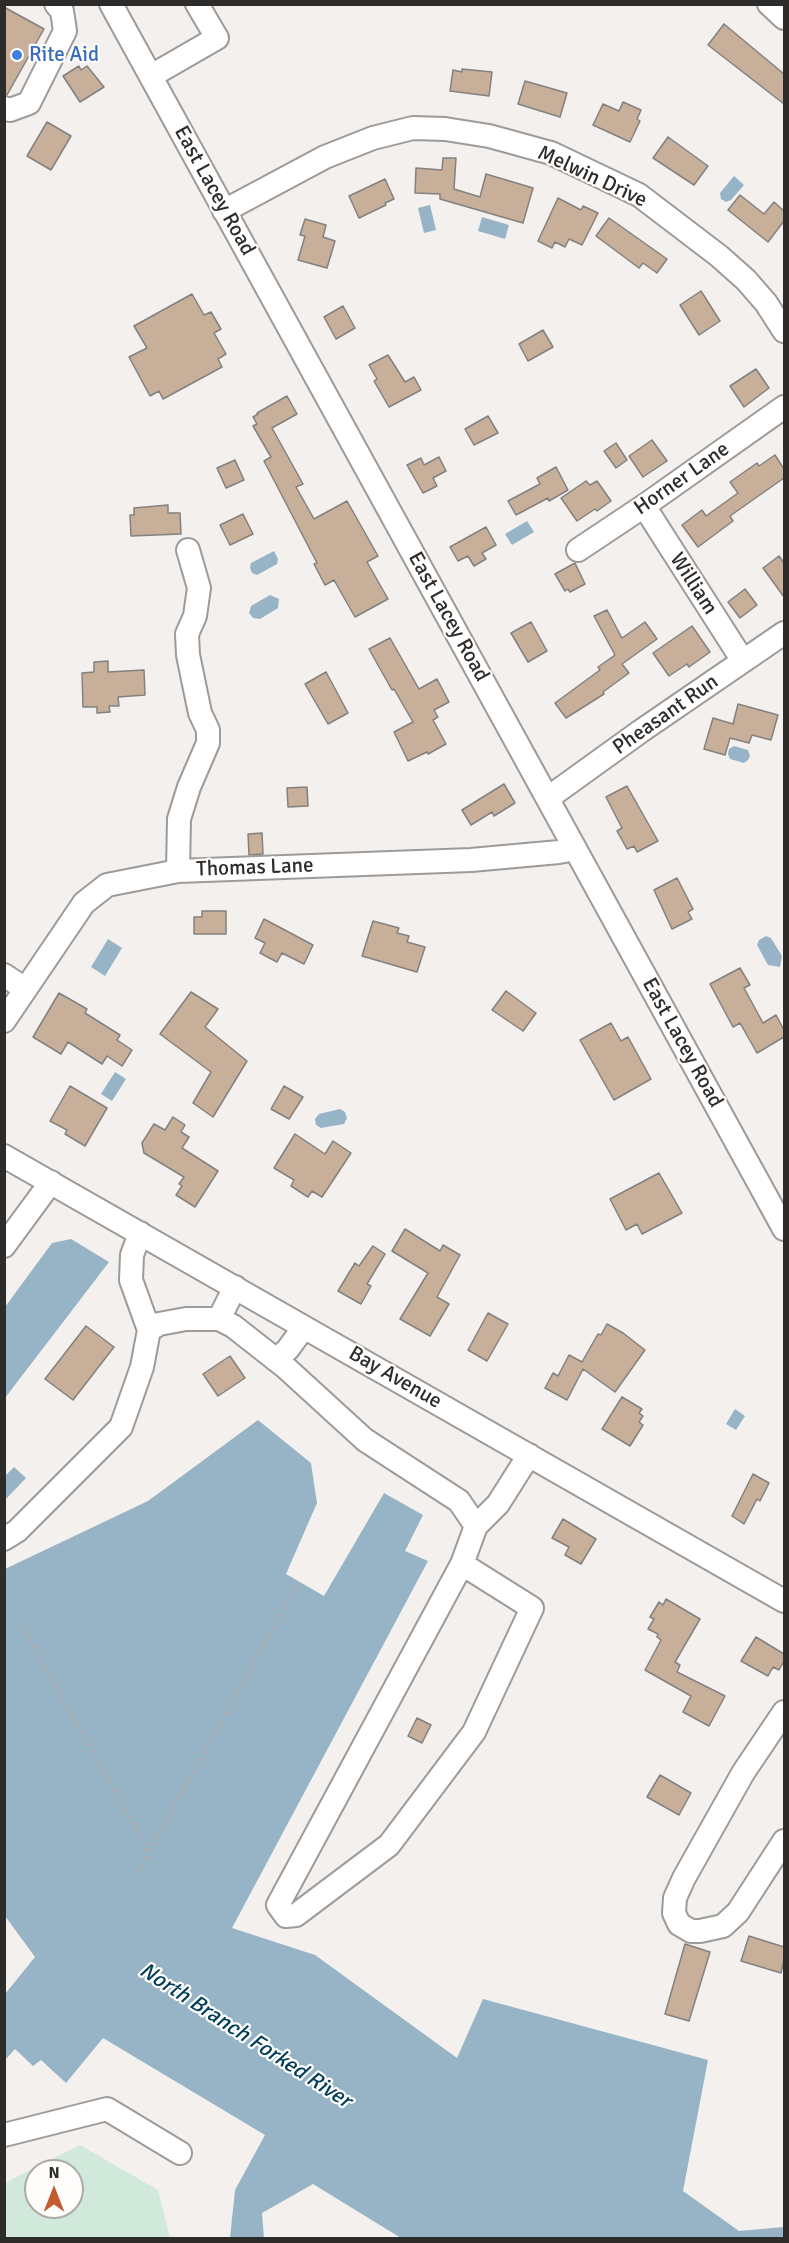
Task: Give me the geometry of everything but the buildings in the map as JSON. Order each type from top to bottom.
[{"type":"street","name":"East Lacey Road","points":[[111,4],[784,1229]]},
{"type":"street","points":[[151,76],[217,38],[197,4]]},
{"type":"street","points":[[769,4],[784,18]]},
{"type":"street","points":[[4,108],[10,110],[29,103],[64,13]]},
{"type":"street","name":"Melwin Drive","points":[[224,211],[325,157],[373,138],[413,128],[445,129],[489,136],[550,153],[639,195],[719,256],[746,280],[766,303],[784,331]]},
{"type":"street","name":"Horner Lane","points":[[578,550],[784,407]]},
{"type":"street","name":"William","points":[[644,506],[743,661]]},
{"type":"street","points":[[178,871],[179,819],[189,787],[208,743],[208,730],[200,713],[188,655],[187,634],[195,616],[199,588],[188,550]]},
{"type":"street","name":"Pheasant Run","points":[[548,798],[743,661],[781,644]]},
{"type":"street","name":"Thomas Lane","points":[[4,1021],[84,903],[107,885],[178,871],[471,860],[575,849]]},
{"type":"street","points":[[4,975],[25,989]]},
{"type":"street","name":"Bay Avenue","points":[[4,1156],[784,1601]]},
{"type":"street","points":[[4,1246],[51,1182]]},
{"type":"street","points":[[4,1539],[16,1531],[121,1427],[142,1367],[149,1330],[131,1280],[132,1255],[140,1233]]},
{"type":"street","points":[[219,1319],[235,1287]]},
{"type":"street","points":[[149,1330],[159,1324],[186,1319],[219,1319],[233,1326],[276,1360],[365,1440],[459,1501],[476,1526]]},
{"type":"street","points":[[276,1360],[288,1349],[304,1327]]},
{"type":"street","points":[[462,1564],[532,1608],[474,1732],[389,1845],[296,1916],[286,1916],[278,1905],[462,1564],[476,1526],[498,1503],[529,1455]]},
{"type":"street","points":[[784,1712],[743,1773],[684,1878],[675,1898],[674,1913],[679,1924],[691,1931],[723,1926],[738,1912],[784,1841]]},
{"type":"street","points":[[4,2135],[107,2109],[180,2152]]},
{"type":"path","points":[[138,1872],[299,1582]]},
{"type":"path","points":[[22,1626],[149,1853]]},
{"type":"green space","points":[[80,2145],[158,2190],[170,2238],[5,2238],[5,2183],[24,2173],[24,2219],[84,2219],[84,2159],[52,2159]]},
{"type":"water","points":[[734,176],[744,185],[731,200],[726,202],[721,199],[720,193]]},
{"type":"water","points":[[430,205],[436,230],[424,233],[418,208]]},
{"type":"water","points":[[482,217],[509,225],[505,239],[478,231]]},
{"type":"water","points":[[527,521],[534,532],[512,545],[505,534]]},
{"type":"water","points":[[274,551],[278,559],[277,564],[257,575],[252,573],[251,563]]},
{"type":"water","points":[[270,595],[279,599],[278,608],[260,619],[253,618],[249,613],[251,606]]},
{"type":"water","points":[[734,746],[748,750],[750,756],[748,760],[744,763],[730,759],[729,749]]},
{"type":"water","points":[[766,936],[771,938],[782,956],[780,967],[768,965],[757,945],[759,940]]},
{"type":"water","points":[[108,939],[122,948],[105,976],[91,967]]},
{"type":"water","points":[[115,1072],[126,1079],[112,1101],[101,1094]]},
{"type":"water","points":[[340,1109],[345,1112],[347,1118],[344,1124],[321,1128],[316,1125],[315,1119],[319,1114]]},
{"type":"water","points":[[71,1239],[109,1262],[5,1398],[5,1307],[52,1243]]},
{"type":"water","points":[[735,1409],[745,1416],[736,1430],[726,1424]]},
{"type":"water","name":"North Branch Forked River","points":[[258,1420],[311,1463],[317,1503],[286,1574],[324,1596],[384,1493],[423,1515],[405,1551],[428,1561],[232,1928],[315,1955],[457,2058],[483,1999],[708,2060],[683,2191],[739,2231],[784,2227],[784,2238],[401,2238],[313,2184],[262,2213],[264,2238],[230,2238],[235,2190],[265,2135],[103,2038],[66,2083],[41,2060],[33,2066],[15,2049],[5,2060],[5,1994],[35,1957],[5,1916],[5,1569],[148,1501]]},
{"type":"water","points":[[14,1467],[26,1478],[5,1500],[5,1476]]},
{"type":"place","name":"Rite Aid","points":[[17,55]]}]
